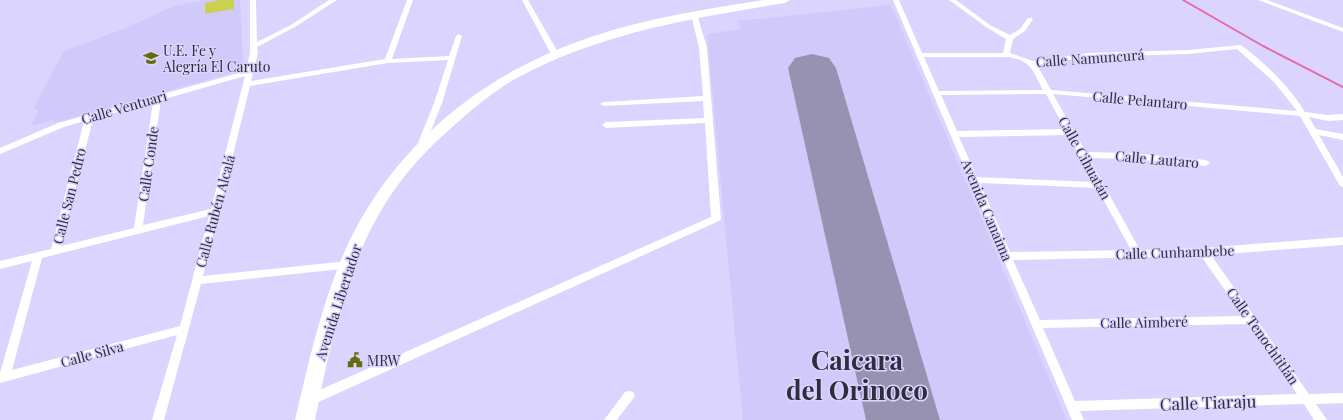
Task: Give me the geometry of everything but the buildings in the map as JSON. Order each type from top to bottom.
[{"type":"highway","name":"Avenida Libertador","points":[[305,420],[327,330],[348,265],[366,223],[376,204],[402,169],[419,149],[451,118],[482,95],[512,76],[555,54],[583,42],[624,29],[694,14],[785,0]]},
{"type":"street","name":"Calle Rubén Alcalá","points":[[158,420],[184,329],[250,72],[254,46],[253,0]]},
{"type":"street","points":[[254,46],[293,26],[334,0]]},
{"type":"street","points":[[388,60],[410,0]]},
{"type":"street","points":[[525,0],[555,54]]},
{"type":"street","name":"Avenida Canaima","points":[[896,0],[1078,420]]},
{"type":"street","points":[[952,0],[988,26],[1010,38]]},
{"type":"street","points":[[1261,0],[1343,30]]},
{"type":"street","points":[[310,400],[716,219],[702,48],[694,14]]},
{"type":"street","points":[[1006,55],[1010,38],[1022,30],[1030,19]]},
{"type":"street","points":[[419,149],[438,103],[459,36]]},
{"type":"street","name":"Calle Namuncurá","points":[[920,55],[1006,55],[1018,57],[1032,63],[1089,55],[1188,52],[1238,47],[1262,66],[1287,92],[1303,114]]},
{"type":"street","points":[[247,84],[388,60],[452,58]]},
{"type":"street","name":"Calle Cihuatán","points":[[1032,63],[1138,254]]},
{"type":"street","name":"Calle Ventuari","points":[[0,151],[51,128],[250,72]]},
{"type":"street","name":"Calle Pelantaro","points":[[936,93],[1048,92],[1303,114],[1328,118],[1343,118]]},
{"type":"street","name":"Calle Conde","points":[[138,230],[157,98]]},
{"type":"street","points":[[604,104],[706,98]]},
{"type":"street","points":[[1303,114],[1343,184]]},
{"type":"street","name":"Calle San Pedro","points":[[55,251],[89,117]]},
{"type":"street","points":[[606,125],[708,120]]},
{"type":"street","points":[[1312,131],[1343,137]]},
{"type":"street","points":[[954,134],[1071,132]]},
{"type":"street","name":"Calle Lautaro","points":[[1084,155],[1124,156],[1206,163]]},
{"type":"street","points":[[974,180],[1100,185]]},
{"type":"street","points":[[0,265],[214,211]]},
{"type":"street","name":"Calle Cunhambebe","points":[[1007,256],[1204,252],[1343,241]]},
{"type":"street","name":"Calle Tenochtitlán","points":[[1204,252],[1321,420]]},
{"type":"street","name":"Calle San Pedro","points":[[2,377],[38,255]]},
{"type":"street","points":[[196,281],[348,265]]},
{"type":"street","name":"Calle Aimberé","points":[[1036,324],[1252,320]]},
{"type":"street","name":"Calle Silva","points":[[2,377],[184,329]]},
{"type":"street","points":[[610,420],[629,396]]},
{"type":"street","name":"Calle Tiaraju","points":[[1072,406],[1343,398]]},
{"type":"shaded area","name":"U.E. Fe y Alegría El Caruto","points":[[205,0],[240,0],[242,70],[54,123],[53,120],[31,126],[39,109],[33,109],[64,51],[126,28],[174,6]]},
{"type":"shaded area","points":[[220,0],[234,0],[234,9],[205,14],[205,3]]},
{"type":"shaded area","points":[[891,5],[1067,420],[743,420],[707,34],[741,29],[738,21]]},
{"type":"waterway","points":[[1183,0],[1263,46],[1343,87]]},
{"type":"runway","points":[[812,68],[903,420]]},
{"type":"place","name":"U.E. Fe y Alegría El Caruto","points":[[151,58]]},
{"type":"place","name":"MRW","points":[[355,360]]},
{"type":"district","name":"Caicara del Orinoco","points":[[857,374]]}]
